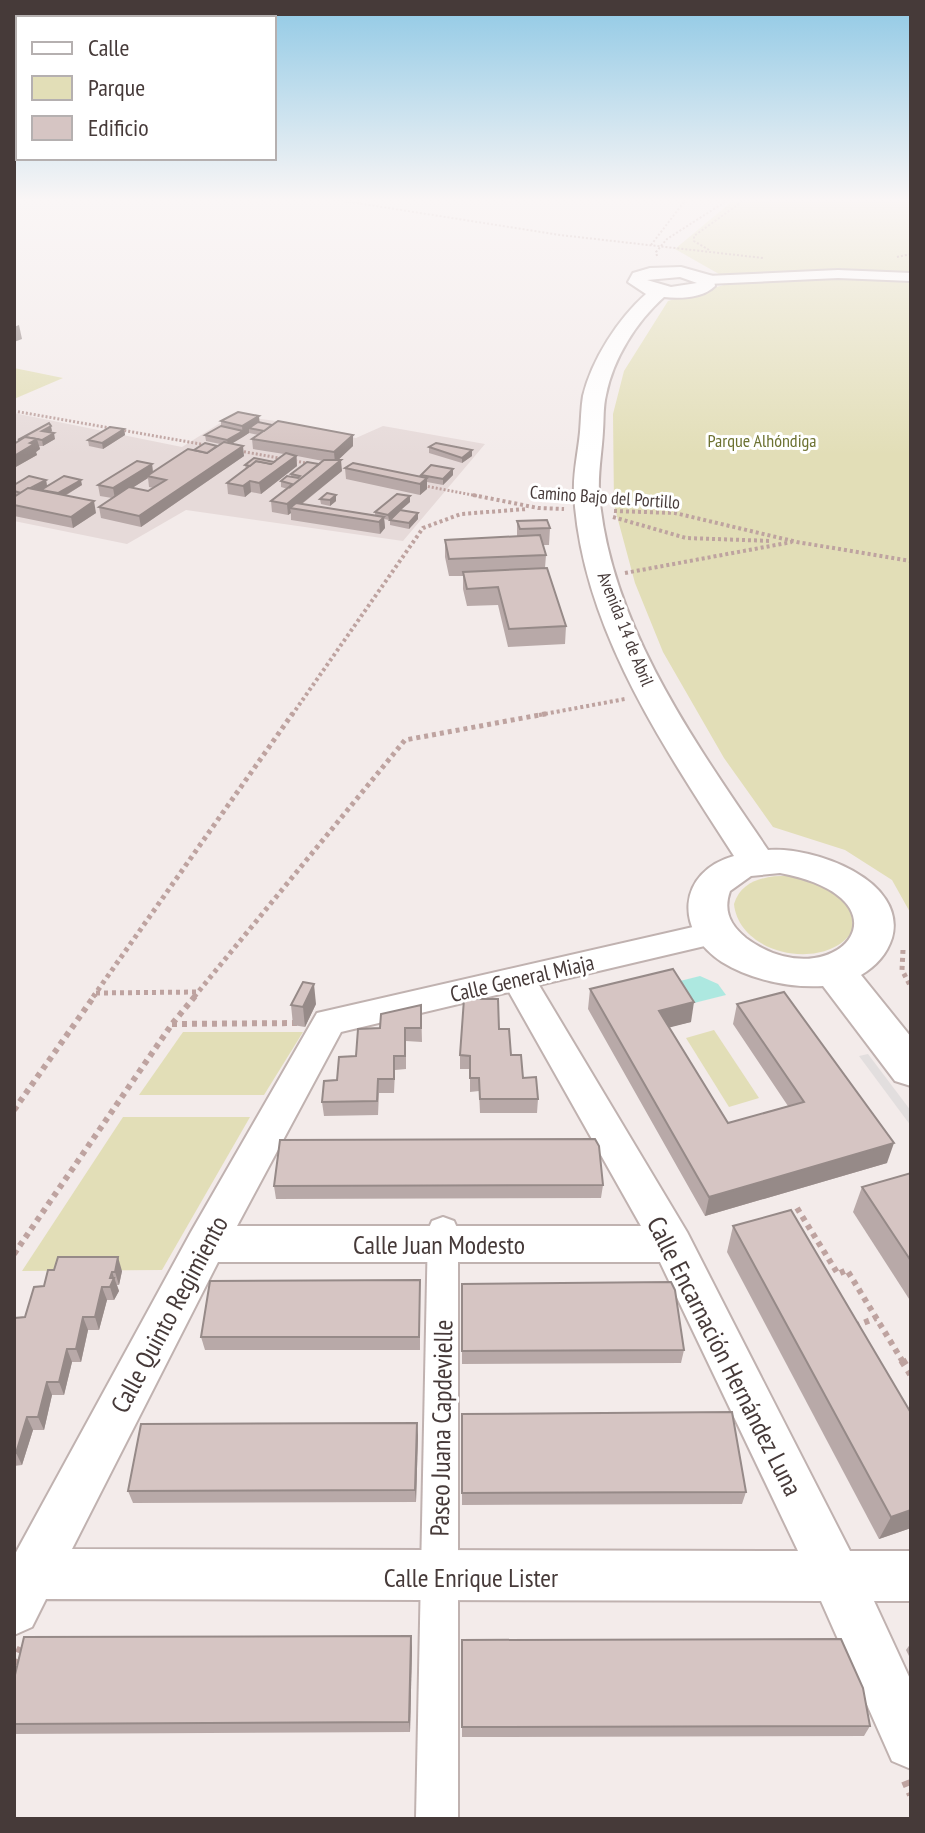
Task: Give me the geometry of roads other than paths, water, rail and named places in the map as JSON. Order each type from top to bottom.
[{"type":"street","name":"Avenida 14 de Abril","points":[[639,284],[660,291],[650,299],[611,356],[595,395],[586,493],[605,509],[652,694],[684,750],[758,863]]},
{"type":"street","points":[[780,861],[808,865],[834,875],[855,890],[870,907],[875,927],[870,945],[855,960],[833,969],[805,972],[778,969],[742,955],[715,933],[706,915],[707,897],[716,882],[732,870],[758,863],[780,861]]},
{"type":"street","name":"Calle General Miaja","points":[[329,1022],[715,933]]},
{"type":"street","points":[[833,969],[911,1069]]},
{"type":"street","name":"Calle Encarnación Hernández Luna","points":[[519,980],[672,1244],[836,1576],[905,1755]]},
{"type":"street","name":"Calle Quinto Regimiento","points":[[22,1592],[206,1244],[329,1022]]},
{"type":"street","name":"Calle Juan Modesto","points":[[206,1244],[443,1237],[672,1244]]},
{"type":"street","name":"Paseo Juana Capdevielle","points":[[437,1819],[443,1237]]},
{"type":"street","name":"Calle Enrique Lister","points":[[22,1592],[440,1577],[911,1576]]},
{"type":"water","points":[[700,976],[718,984],[726,995],[690,1004],[676,982]]},
{"type":"park label","name":"Parque Alhóndiga","points":[[762,440]]}]
